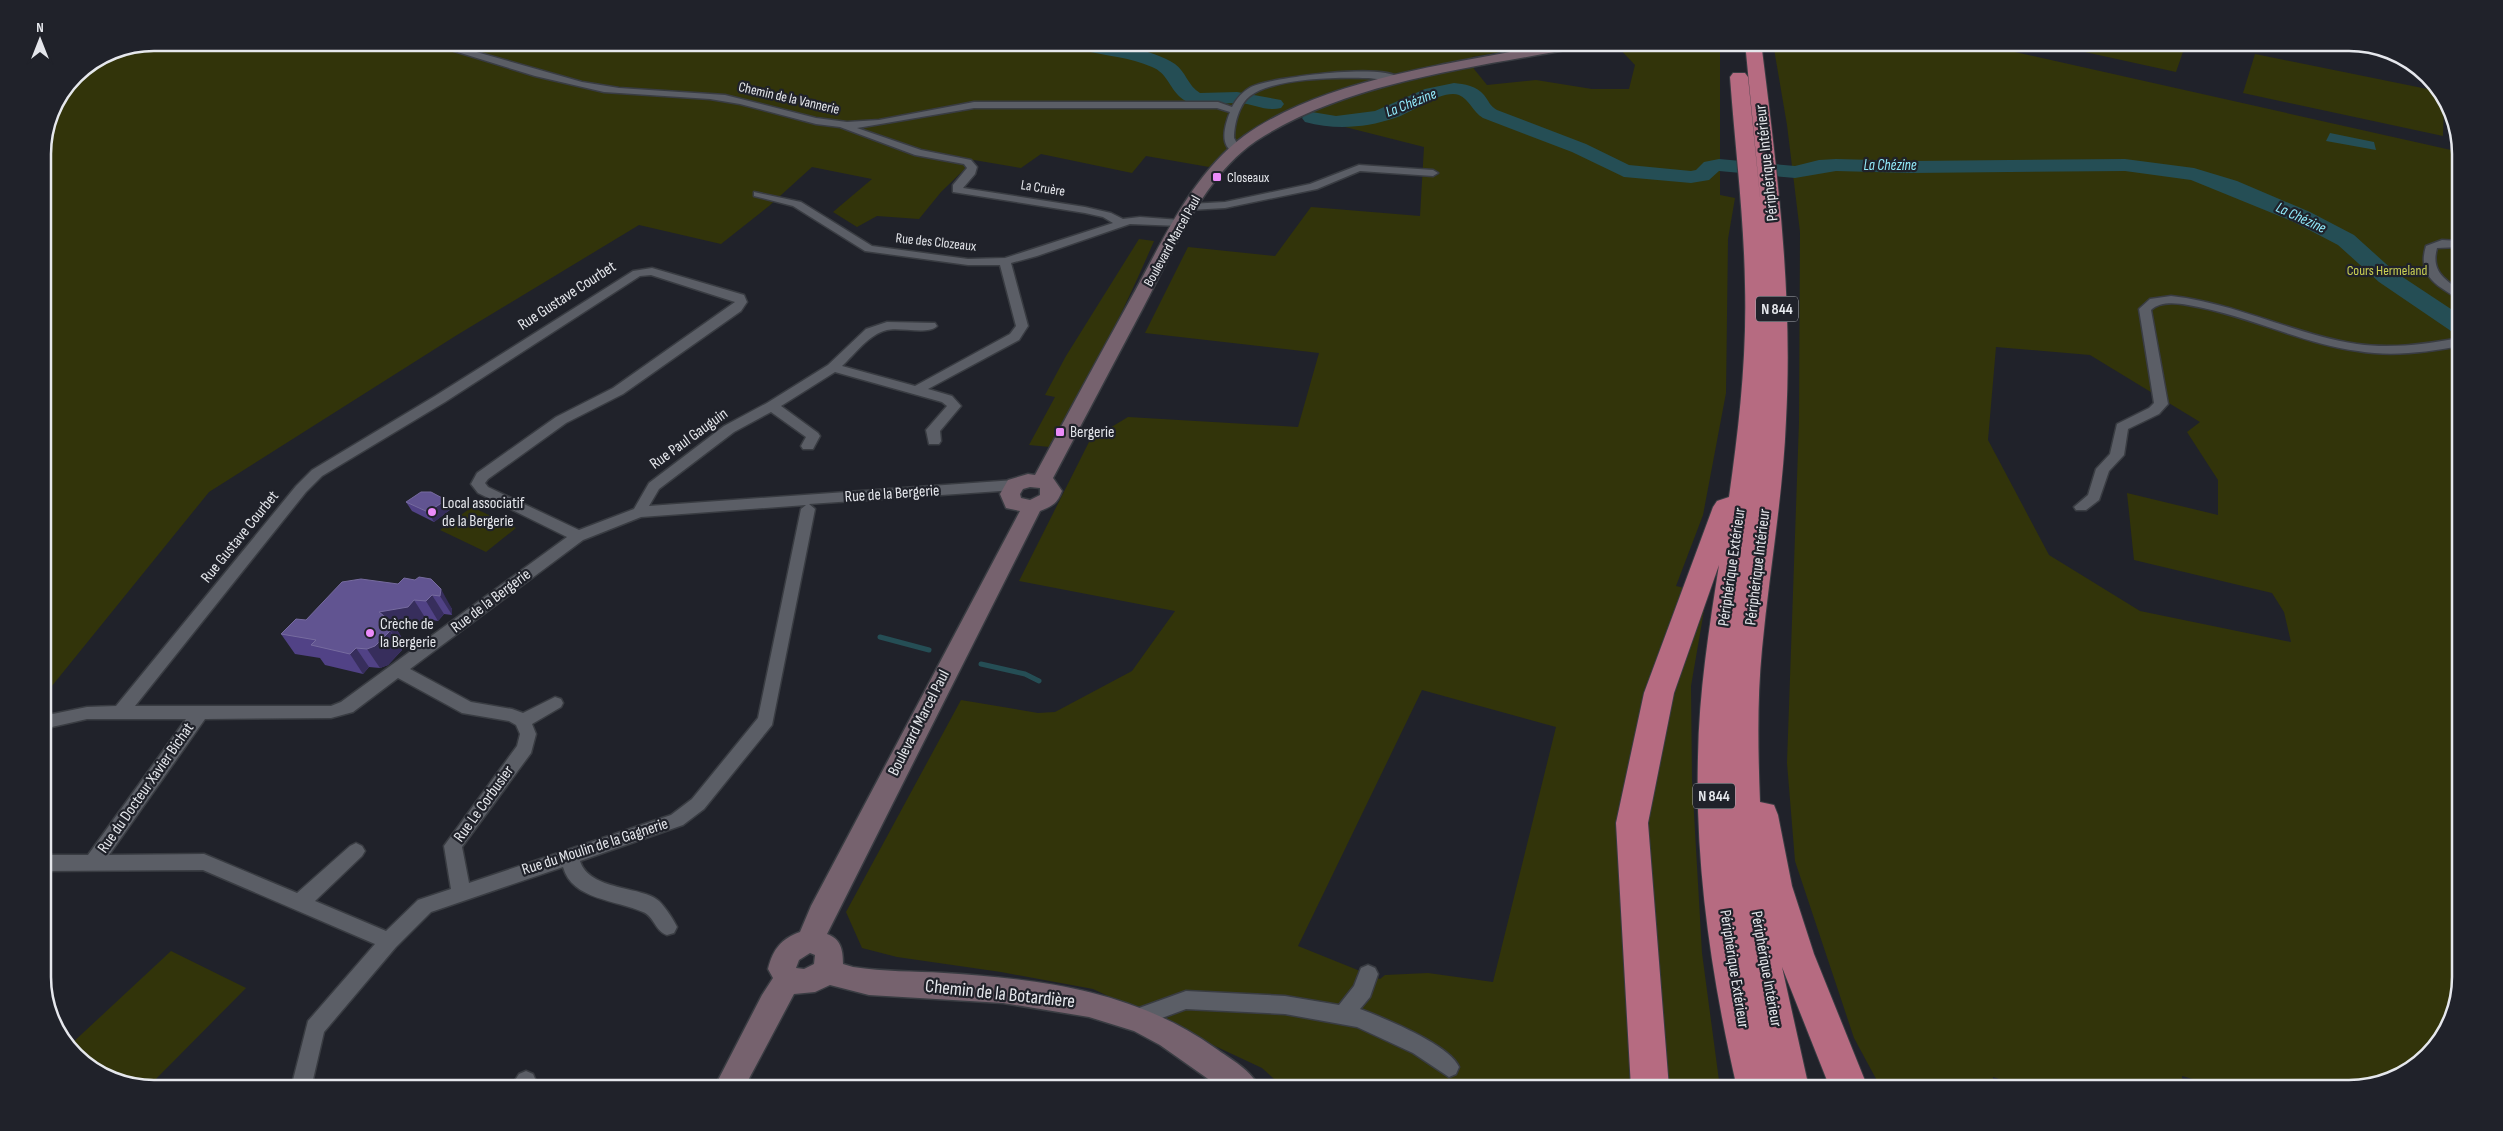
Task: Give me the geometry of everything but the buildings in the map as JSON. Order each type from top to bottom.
[{"type":"highway","name":"Périphérique Extérieur","points":[[1738,51],[1744,148],[1760,200],[1756,285],[1756,347],[1751,424],[1742,502],[1722,638],[1715,714],[1714,791],[1727,935],[1754,1080]]},
{"type":"highway","name":"Périphérique Intérieur","points":[[1754,51],[1766,151],[1760,200],[1777,287],[1776,396],[1770,469],[1744,678],[1743,780],[1750,877],[1759,940],[1788,1080]]},
{"type":"highway","points":[[1649,1080],[1632,823],[1659,694],[1726,507],[1742,502]]},
{"type":"highway","points":[[1743,780],[1761,806],[1766,847],[1784,916],[1806,980],[1846,1080]]},
{"type":"street","name":"Chemin de la Vannerie","points":[[457,51],[602,89],[628,93],[724,98],[836,123],[882,122],[938,109],[974,104],[1218,105],[1236,111]]},
{"type":"street","name":"Boulevard Marcel Paul","points":[[1042,481],[1180,223],[1209,179],[1236,150],[1250,139],[1301,110],[1330,98],[1395,78],[1539,51]]},
{"type":"street","points":[[1236,150],[1230,144],[1228,135],[1236,111],[1244,96],[1253,90],[1276,82],[1377,75],[1395,78]]},
{"type":"street","name":"La Cruère","points":[[836,123],[920,153],[968,162],[972,167],[972,172],[958,185],[957,190],[1085,210],[1107,215],[1121,223]]},
{"type":"street","points":[[1190,207],[1224,205],[1313,187],[1360,168],[1433,174]]},
{"type":"street","name":"Rue des Clozeaux","points":[[758,194],[798,204],[869,250],[968,262],[1005,261],[1033,254],[1121,223],[1140,220],[1180,223]]},
{"type":"street","points":[[2452,244],[2442,243],[2432,246],[2427,258],[2430,271],[2438,281],[2452,289]]},
{"type":"street","points":[[917,390],[1015,337],[1022,326],[1005,261]]},
{"type":"street","name":"Rue Gustave Courbet","points":[[120,714],[301,489],[317,473],[440,399],[637,272],[652,271],[740,298],[737,308],[618,391],[562,420],[482,476],[478,484],[483,490],[578,536]]},
{"type":"street","points":[[2081,507],[2094,497],[2102,469],[2118,455],[2122,427],[2154,411],[2161,404],[2145,309],[2152,302],[2169,300],[2208,306],[2343,345],[2411,350],[2452,343]]},
{"type":"street","name":"Rue Paul Gauguin","points":[[639,512],[654,486],[729,429],[772,406],[833,368],[878,327],[931,326]]},
{"type":"street","points":[[833,368],[947,399],[954,406],[933,430],[934,441]]},
{"type":"street","points":[[772,406],[813,436],[808,446]]},
{"type":"street","points":[[1028,480],[1042,481],[1050,487],[1052,495],[1044,503],[1032,507],[1018,506],[1013,492],[1028,480]]},
{"type":"street","name":"Rue de la Bergerie","points":[[768,502],[808,509],[996,495],[1013,492]]},
{"type":"street","name":"Rue de la Bergerie","points":[[51,719],[87,713],[331,712],[347,707],[578,536],[639,512],[768,502],[1013,492]]},
{"type":"street","name":"Boulevard Marcel Paul","points":[[810,941],[820,914],[1032,507]]},
{"type":"street","name":"Rue du Moulin de la Gagnerie","points":[[303,1080],[315,1028],[388,942],[425,906],[461,892],[676,820],[698,804],[766,720],[808,509]]},
{"type":"street","points":[[398,670],[468,708],[512,715],[523,722],[555,703]]},
{"type":"street","name":"Rue du Docteur Xavier Bichat","points":[[93,863],[200,714]]},
{"type":"street","name":"Rue Le Corbusier","points":[[461,892],[453,846],[526,748],[528,734],[523,722]]},
{"type":"street","points":[[301,902],[356,851]]},
{"type":"street","points":[[569,856],[574,873],[599,890],[652,906],[667,927]]},
{"type":"street","name":"Rue du Docteur Xavier Bichat","points":[[51,863],[204,862],[301,902],[388,942]]},
{"type":"street","points":[[810,941],[824,945],[828,950],[830,956],[825,970],[807,982],[794,982],[788,979],[783,969],[786,956],[796,946],[810,941]]},
{"type":"street","name":"Chemin de la Botardière","points":[[825,970],[840,977],[867,982],[989,989],[1050,996],[1097,1006],[1135,1019],[1169,1034],[1201,1054],[1234,1080]]},
{"type":"street","points":[[1343,1015],[1363,992],[1368,974]]},
{"type":"street","points":[[733,1080],[772,1004],[788,979]]},
{"type":"street","points":[[1135,1019],[1186,1000],[1286,1005],[1359,1018],[1420,1046],[1449,1067]]},
{"type":"green space","points":[[154,51],[1507,51],[1472,57],[1474,69],[1487,85],[1536,80],[1592,89],[1629,89],[1635,65],[1622,51],[1720,51],[1720,195],[1735,198],[1728,239],[1726,393],[1703,515],[1676,586],[1707,593],[1691,686],[1692,779],[1702,953],[1719,1080],[1275,1080],[1262,1068],[1093,989],[1001,972],[897,957],[862,948],[846,912],[961,700],[1038,713],[1055,712],[1132,671],[1175,611],[1019,581],[1090,440],[1128,417],[1298,427],[1319,353],[1145,333],[1188,247],[1275,256],[1311,207],[1420,216],[1424,147],[1286,112],[1249,134],[1209,167],[1146,156],[1132,173],[1041,154],[1021,168],[974,160],[941,192],[919,219],[877,216],[857,227],[833,212],[872,179],[812,167],[769,206],[721,244],[639,225],[457,335],[209,492],[51,687],[51,147],[59,115],[81,81],[109,62],[134,53]],"holes":[[[1422,690],[1556,727],[1493,982],[1428,973],[1385,975],[1380,979],[1298,946]]]},
{"type":"green space","name":"Cours Hermeland","points":[[1774,51],[2010,51],[2452,150],[2452,977],[2450,997],[2444,1016],[2430,1040],[2417,1054],[2394,1069],[2382,1074],[2369,1078],[2349,1080],[2196,1080],[2182,1076],[2182,1080],[2002,1080],[1993,1077],[1993,1080],[1877,1080],[1854,1038],[1795,861],[1787,763],[1799,422],[1800,232],[1787,125]],"holes":[[[1996,347],[2090,355],[2200,422],[2187,432],[2218,480],[2218,515],[2127,493],[2134,560],[2272,593],[2284,612],[2291,642],[2140,611],[2049,555],[1988,440]]]},
{"type":"green space","points":[[2080,51],[2183,51],[2176,72]]},
{"type":"green space","points":[[2255,54],[2428,89],[2444,115],[2443,136],[2243,93]]},
{"type":"green space","points":[[1139,239],[1154,241],[1131,293],[1092,371],[1050,447],[1029,445],[1055,397],[1045,395],[1066,356]]},
{"type":"green space","points":[[472,507],[516,528],[486,552],[440,530]]},
{"type":"green space","points":[[171,951],[246,988],[155,1080],[134,1078],[115,1072],[86,1054],[74,1041]]},
{"type":"water","points":[[2330,133],[2374,142],[2376,150],[2326,141]]},
{"type":"waterway","name":"La Chézine","points":[[1114,51],[1139,56],[1167,67],[1187,93],[1193,97],[1200,99],[1237,98]]},
{"type":"waterway","name":"La Chézine","points":[[1312,118],[1326,122],[1336,122],[1375,117],[1399,110],[1432,93],[1454,88],[1465,90],[1476,97],[1479,105],[1490,114],[1579,148],[1624,171],[1691,177],[1702,176],[1711,166],[1719,165],[1795,172],[1809,171],[1819,166],[1836,165],[1912,167],[2125,165],[2194,174],[2229,186],[2302,217],[2346,240],[2365,255],[2374,267],[2387,277],[2452,321]]},
{"type":"waterway","name":"La Chézine","points":[[1246,99],[1274,104]]},
{"type":"waterway","points":[[880,637],[929,650]]},
{"type":"waterway","points":[[981,664],[1025,674],[1039,681]]},
{"type":"place","name":"Closeaux","points":[[1217,177]]},
{"type":"place","name":"Bergerie","points":[[1060,432]]},
{"type":"place","name":"Local associatif de la Bergerie","points":[[432,512]]},
{"type":"place","name":"Crèche de la Bergerie","points":[[370,633]]}]
